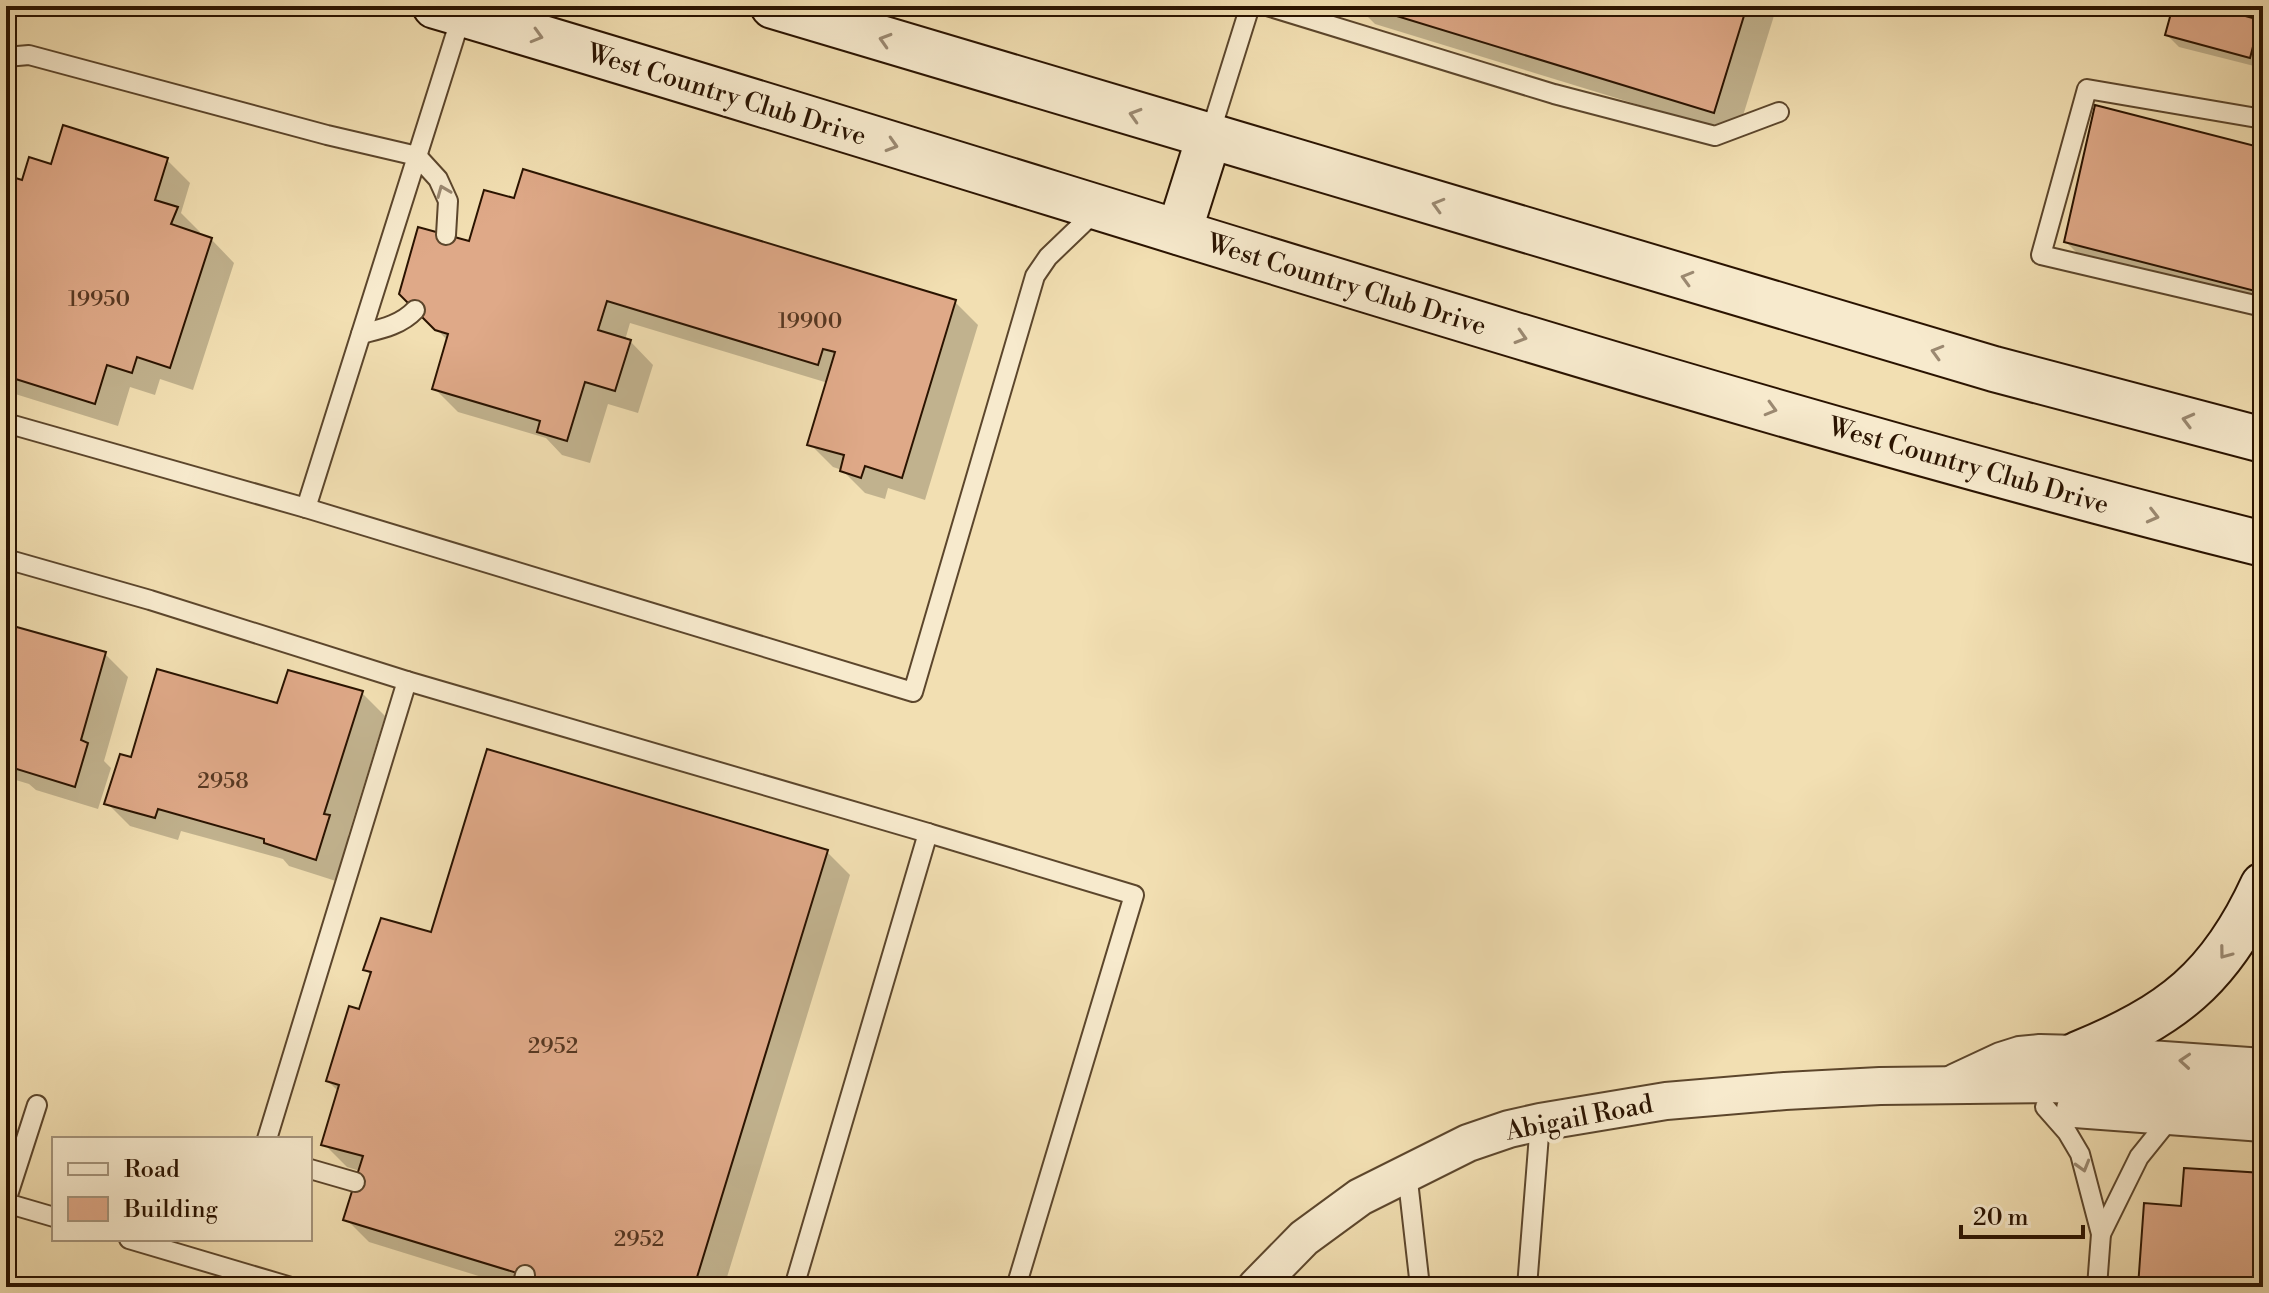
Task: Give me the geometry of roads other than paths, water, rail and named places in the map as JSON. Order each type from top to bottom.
[{"type":"street","points":[[773,6],[1994,369],[2263,440]]},
{"type":"street","name":"West Country Club Drive","points":[[454,9],[1524,338],[2023,482],[2263,544]]},
{"type":"street","points":[[1179,232],[1209,137]]},
{"type":"street","points":[[2078,1054],[2134,1030],[2192,988],[2220,961],[2263,885]]},
{"type":"street","name":"Abigail Road","points":[[1968,1085],[2001,1061],[2020,1055],[2078,1054],[2263,1067]]},
{"type":"street","name":"Abigail Road","points":[[1256,1287],[1295,1247],[1334,1214],[1407,1172],[1468,1143],[1540,1122],[1708,1096],[1826,1089],[2052,1084],[2263,1095]]},
{"type":"street","name":"Abigail Road","points":[[1968,1085],[2045,1107],[2263,1123]]},
{"type":"lane","points":[[1209,137],[1250,6]]},
{"type":"lane","points":[[1267,6],[1554,94],[1715,136],[1779,112]]},
{"type":"lane","points":[[306,508],[417,156],[454,9]]},
{"type":"lane","points":[[6,57],[29,55],[417,156],[438,179],[448,201],[446,235]]},
{"type":"lane","points":[[2263,119],[2087,89],[2041,255],[2263,307]]},
{"type":"lane","points":[[6,423],[306,508],[913,692],[1035,276],[1048,257],[1099,208]]},
{"type":"lane","points":[[361,334],[395,324],[415,310]]},
{"type":"lane","points":[[6,559],[150,600],[407,681],[1134,895],[1016,1287]]},
{"type":"lane","points":[[268,1137],[407,681]]},
{"type":"lane","points":[[794,1287],[928,833]]},
{"type":"lane","points":[[37,1105],[6,1202],[52,1216]]},
{"type":"lane","points":[[2045,1107],[2067,1132],[2080,1154],[2101,1234],[2097,1287]]},
{"type":"lane","points":[[2101,1234],[2139,1157],[2172,1116]]},
{"type":"lane","points":[[1527,1287],[1540,1122]]},
{"type":"lane","points":[[312,1170],[355,1182]]},
{"type":"lane","points":[[1407,1172],[1420,1287]]},
{"type":"lane","points":[[136,1241],[291,1287]]}]
